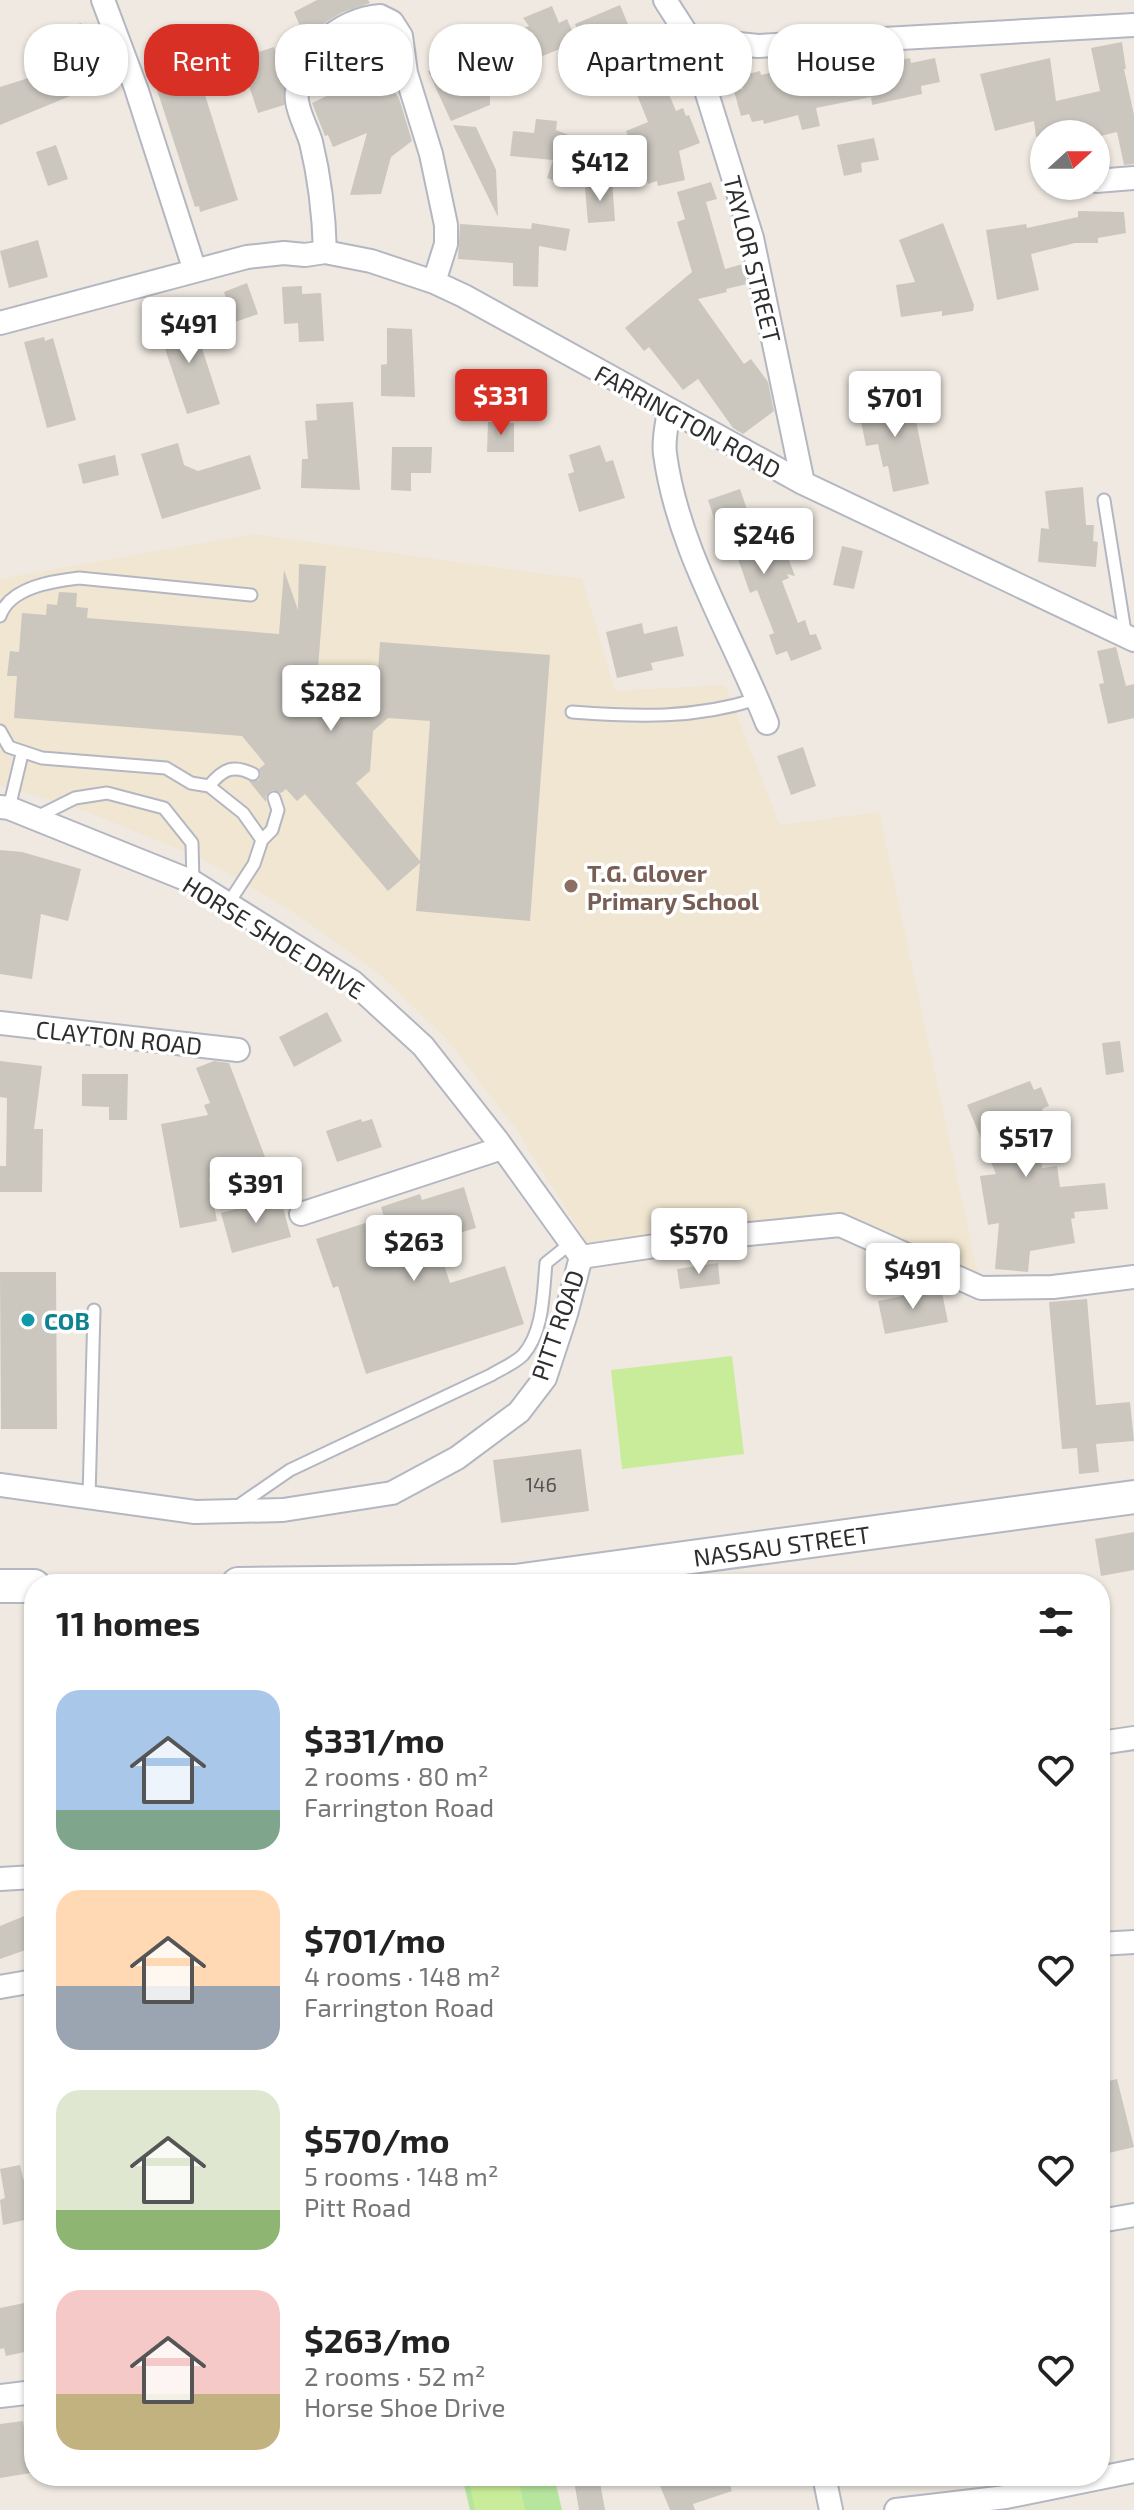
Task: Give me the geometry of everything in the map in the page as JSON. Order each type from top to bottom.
[{"type":"main road","name":"NASSAU STREET","points":[[567,1574],[1134,1497]]},
{"type":"main road","points":[[0,1586],[24,1586]]},
{"type":"street","points":[[103,0],[136,88],[195,271]]},
{"type":"street","name":"TAYLOR STREET","points":[[665,0],[680,24]]},
{"type":"street","points":[[325,252],[323,198],[310,140],[297,101],[301,74],[312,54],[334,35],[349,25],[380,16],[392,22],[401,36],[406,73],[431,154],[446,225],[446,244],[434,282]]},
{"type":"street","points":[[752,45],[1134,25]]},
{"type":"street","name":"TAYLOR STREET","points":[[708,96],[752,238],[803,483]]},
{"type":"street","points":[[1110,180],[1134,178]]},
{"type":"street","name":"FARRINGTON ROAD","points":[[0,323],[247,257],[325,252],[371,261],[434,282],[803,483],[1130,640]]},
{"type":"street","points":[[669,411],[665,451],[679,512],[715,612],[767,723]]},
{"type":"street","name":"HORSE SHOE DRIVE","points":[[4,808],[193,882],[353,982],[423,1046],[576,1250]]},
{"type":"street","name":"CLAYTON ROAD","points":[[0,1023],[238,1050]]},
{"type":"street","points":[[301,1214],[502,1148]]},
{"type":"street","name":"PITT ROAD","points":[[0,1485],[195,1512],[283,1510],[392,1493],[457,1458],[519,1412],[545,1378],[566,1314],[576,1250],[840,1225],[981,1288],[1053,1287],[1134,1277]]},
{"type":"street","points":[[1110,1742],[1134,1738]]},
{"type":"street","points":[[0,1879],[24,1878]]},
{"type":"street","points":[[1110,1943],[1134,1942]]},
{"type":"street","points":[[0,1987],[24,1983]]},
{"type":"street","points":[[1110,2219],[1134,2215]]},
{"type":"street","points":[[0,2396],[24,2393]]},
{"type":"street","points":[[1110,2476],[1134,2471]]},
{"type":"street","points":[[826,2486],[831,2510]]},
{"type":"street","points":[[896,2510],[1006,2497],[1060,2486]]},
{"type":"lane","points":[[1104,500],[1130,640]]},
{"type":"lane","points":[[0,616],[14,596],[56,581],[79,578],[251,595]]},
{"type":"lane","points":[[572,712],[636,717],[719,711],[757,699]]},
{"type":"lane","points":[[0,731],[9,747],[22,754],[166,768],[191,783],[209,786],[243,813],[262,840]]},
{"type":"lane","points":[[4,808],[22,754]]},
{"type":"lane","points":[[209,786],[218,774],[229,767],[242,768],[253,774]]},
{"type":"lane","points":[[34,818],[75,798],[107,793],[164,808],[192,843],[193,882]]},
{"type":"lane","points":[[228,904],[254,864],[262,840],[272,830],[278,810],[274,798]]},
{"type":"lane","points":[[231,1511],[290,1470],[491,1375],[522,1357],[534,1338],[540,1317],[546,1263],[576,1250]]},
{"type":"lane","points":[[89,1497],[94,1310]]},
{"type":"shaded area","name":"T.G. Glover Primary School","points":[[253,534],[582,579],[615,691],[725,685],[780,825],[879,812],[978,1275],[843,1214],[704,1226],[588,1244],[516,1129],[446,1038],[377,972],[293,912],[203,859],[85,811],[0,785],[0,579]]},
{"type":"green space","points":[[732,1356],[744,1454],[622,1469],[611,1370]]},
{"type":"green space","points":[[464,2486],[556,2486],[562,2510],[470,2510]]},
{"type":"green space","points":[[470,2486],[520,2486],[525,2510],[475,2510]]},
{"type":"building","points":[[317,0],[368,0],[370,3],[343,12],[324,24],[299,24],[294,12]]},
{"type":"building","points":[[620,5],[628,24],[575,24]]},
{"type":"building","points":[[552,6],[559,23],[567,19],[569,24],[558,24],[558,50],[542,56],[542,24],[528,24],[523,18]]},
{"type":"building","points":[[1122,42],[1124,69],[1134,115],[1134,164],[1124,165],[1117,132],[1110,134],[1110,120],[1030,120],[995,131],[980,74],[1050,58],[1056,101],[1100,91],[1091,48]]},
{"type":"building","points":[[274,47],[275,96],[284,96],[284,105],[258,113],[252,96],[259,96],[259,52]]},
{"type":"building","points":[[910,58],[911,63],[935,58],[940,82],[921,86],[922,94],[872,105],[871,97],[816,108],[820,126],[802,130],[798,115],[764,124],[763,120],[752,122],[749,114],[741,116],[735,96],[752,96],[752,73],[768,73],[768,96],[904,96],[904,59]]},
{"type":"building","points":[[24,79],[24,96],[70,96],[0,125],[0,87]]},
{"type":"building","points":[[159,96],[205,96],[238,200],[200,212],[199,206],[195,207]]},
{"type":"building","points":[[327,96],[398,96],[412,141],[391,157],[381,194],[350,195],[367,133],[333,147],[328,135],[325,136],[312,103]]},
{"type":"building","points":[[440,96],[490,96],[490,105],[451,121]]},
{"type":"building","points":[[638,96],[670,96],[676,111],[683,108],[686,116],[689,115],[700,143],[679,151],[685,180],[658,186],[657,181],[648,184],[626,131],[648,122]]},
{"type":"building","points":[[536,119],[557,121],[556,130],[588,143],[571,187],[547,178],[553,160],[510,156],[513,131],[534,133]]},
{"type":"building","points":[[453,125],[476,127],[496,170],[498,217]]},
{"type":"building","points":[[874,138],[879,160],[861,163],[862,172],[844,176],[837,145]]},
{"type":"building","points":[[56,145],[68,179],[48,186],[36,152]]},
{"type":"building","points":[[612,180],[615,221],[588,223],[585,188]]},
{"type":"building","points":[[711,182],[717,199],[706,202],[725,269],[743,264],[747,284],[698,299],[744,364],[751,359],[768,382],[774,411],[743,434],[733,428],[698,379],[683,390],[649,347],[644,351],[625,328],[692,272],[677,222],[685,219],[677,192]]},
{"type":"building","points":[[1078,211],[1124,212],[1126,233],[1098,238],[1098,243],[1075,243],[1031,254],[1039,290],[997,300],[986,230],[1026,224],[1027,228],[1078,217]]},
{"type":"building","points":[[532,223],[570,229],[566,251],[539,246],[538,287],[513,286],[513,263],[458,259],[460,224],[531,229]]},
{"type":"building","points":[[943,223],[974,305],[973,311],[942,316],[942,311],[901,317],[896,285],[915,282],[899,240]]},
{"type":"building","points":[[38,240],[48,277],[9,288],[0,251]]},
{"type":"building","points":[[247,283],[258,314],[235,322],[224,292]]},
{"type":"building","points":[[302,286],[302,294],[321,293],[324,341],[299,342],[298,323],[284,324],[282,287]]},
{"type":"building","points":[[192,317],[220,404],[187,414],[158,328]]},
{"type":"building","points":[[387,328],[412,329],[415,397],[381,396],[381,365],[387,364]]},
{"type":"building","points":[[44,337],[45,341],[53,338],[76,420],[47,428],[24,342]]},
{"type":"building","points":[[910,392],[929,484],[893,492],[888,466],[883,467],[878,444],[866,446],[857,402]]},
{"type":"building","points":[[353,402],[360,490],[301,488],[302,459],[308,459],[305,421],[317,420],[316,404]]},
{"type":"building","points":[[488,422],[514,423],[514,452],[487,452]]},
{"type":"building","points":[[178,443],[184,465],[198,471],[250,455],[261,489],[162,519],[141,454]]},
{"type":"building","points":[[600,445],[606,462],[613,460],[625,498],[579,512],[568,474],[574,472],[569,455]]},
{"type":"building","points":[[392,447],[432,447],[431,473],[411,473],[411,491],[391,490]]},
{"type":"building","points":[[115,455],[119,475],[83,484],[78,464]]},
{"type":"building","points":[[1083,487],[1086,525],[1094,525],[1093,541],[1098,542],[1096,567],[1038,562],[1041,528],[1049,529],[1045,491]]},
{"type":"building","points":[[740,489],[762,553],[766,557],[785,550],[795,576],[787,574],[789,578],[782,581],[798,623],[805,620],[810,635],[816,634],[822,649],[791,661],[787,651],[776,655],[769,635],[774,633],[757,590],[750,593],[730,536],[721,539],[708,500]]},
{"type":"building","points":[[842,546],[863,551],[854,589],[833,585]]},
{"type":"building","points":[[299,564],[326,566],[318,668],[378,673],[380,642],[550,655],[530,921],[416,911],[420,863],[388,891],[305,794],[297,801],[286,789],[281,793],[272,790],[266,796],[266,802],[249,781],[259,780],[259,769],[265,764],[242,736],[14,718],[17,676],[7,676],[10,651],[19,652],[22,613],[46,615],[47,604],[57,605],[59,592],[77,593],[76,607],[88,608],[87,618],[279,634],[284,570],[298,610]],"holes":[[[388,718],[430,721],[420,861],[356,783],[370,771],[373,731]]]},
{"type":"building","points":[[642,623],[644,634],[677,626],[684,656],[651,663],[653,670],[617,678],[606,632]]},
{"type":"building","points":[[1116,647],[1126,686],[1134,684],[1134,718],[1108,724],[1099,684],[1104,683],[1097,651]]},
{"type":"building","points":[[803,747],[816,786],[791,795],[777,756]]},
{"type":"building","points":[[0,850],[22,852],[81,869],[68,921],[41,914],[32,979],[0,974]]},
{"type":"building","points":[[327,1012],[342,1041],[294,1067],[279,1037]]},
{"type":"building","points":[[1120,1041],[1124,1072],[1106,1075],[1102,1043]]},
{"type":"building","points":[[0,1061],[42,1066],[34,1129],[43,1129],[42,1192],[0,1192],[0,1166],[6,1166],[7,1098],[0,1097]]},
{"type":"building","points":[[214,1061],[229,1063],[265,1157],[209,1178],[217,1221],[180,1228],[161,1124],[208,1115],[204,1105],[210,1103],[196,1068]]},
{"type":"building","points":[[82,1074],[128,1074],[127,1120],[109,1120],[109,1107],[82,1106]]},
{"type":"building","points":[[1030,1081],[1034,1090],[1041,1087],[1049,1106],[1042,1109],[1047,1120],[1037,1124],[1042,1168],[1057,1166],[1060,1187],[1105,1183],[1108,1209],[1074,1212],[1075,1218],[1071,1219],[1075,1243],[1030,1251],[1028,1272],[995,1269],[999,1223],[988,1225],[980,1176],[996,1174],[967,1105]]},
{"type":"building","points":[[361,1119],[362,1122],[372,1119],[382,1147],[337,1162],[326,1131]]},
{"type":"building","points":[[464,1187],[476,1228],[436,1240],[450,1283],[505,1266],[524,1324],[366,1374],[338,1286],[333,1288],[316,1239],[384,1217],[381,1207],[420,1194],[422,1200]]},
{"type":"building","points":[[280,1197],[291,1237],[232,1253],[221,1213]]},
{"type":"building","points":[[718,1263],[720,1284],[680,1289],[677,1269]]},
{"type":"building","name":"COB","points":[[0,1272],[56,1272],[57,1429],[1,1429]]},
{"type":"building","points":[[941,1288],[948,1322],[885,1334],[878,1301]]},
{"type":"building","points":[[1087,1299],[1096,1405],[1130,1402],[1134,1441],[1096,1444],[1099,1472],[1079,1474],[1077,1448],[1062,1449],[1049,1302]]},
{"type":"building","points":[[581,1449],[589,1511],[501,1523],[493,1460]]},
{"type":"building","points":[[1134,1532],[1134,1570],[1101,1574],[1095,1539]]},
{"type":"building","points":[[24,1916],[24,1951],[0,1959],[0,1926]]},
{"type":"building","points":[[1117,2079],[1134,2147],[1110,2153],[1110,2081]]},
{"type":"building","points":[[20,2165],[24,2181],[24,2220],[3,2225],[0,2200],[5,2198],[0,2169]]},
{"type":"building","points":[[24,2303],[24,2352],[6,2356],[4,2348],[0,2349],[0,2308]]},
{"type":"building","points":[[23,2421],[24,2474],[0,2478],[0,2424]]},
{"type":"building","points":[[575,2486],[601,2486],[605,2510],[579,2510]]},
{"type":"building","points":[[660,2486],[730,2486],[732,2491],[693,2504],[695,2510],[670,2510]]},
{"type":"place","name":"T.G. Glover Primary School","points":[[571,886]]},
{"type":"place","name":"COB","points":[[28,1320]]}]
